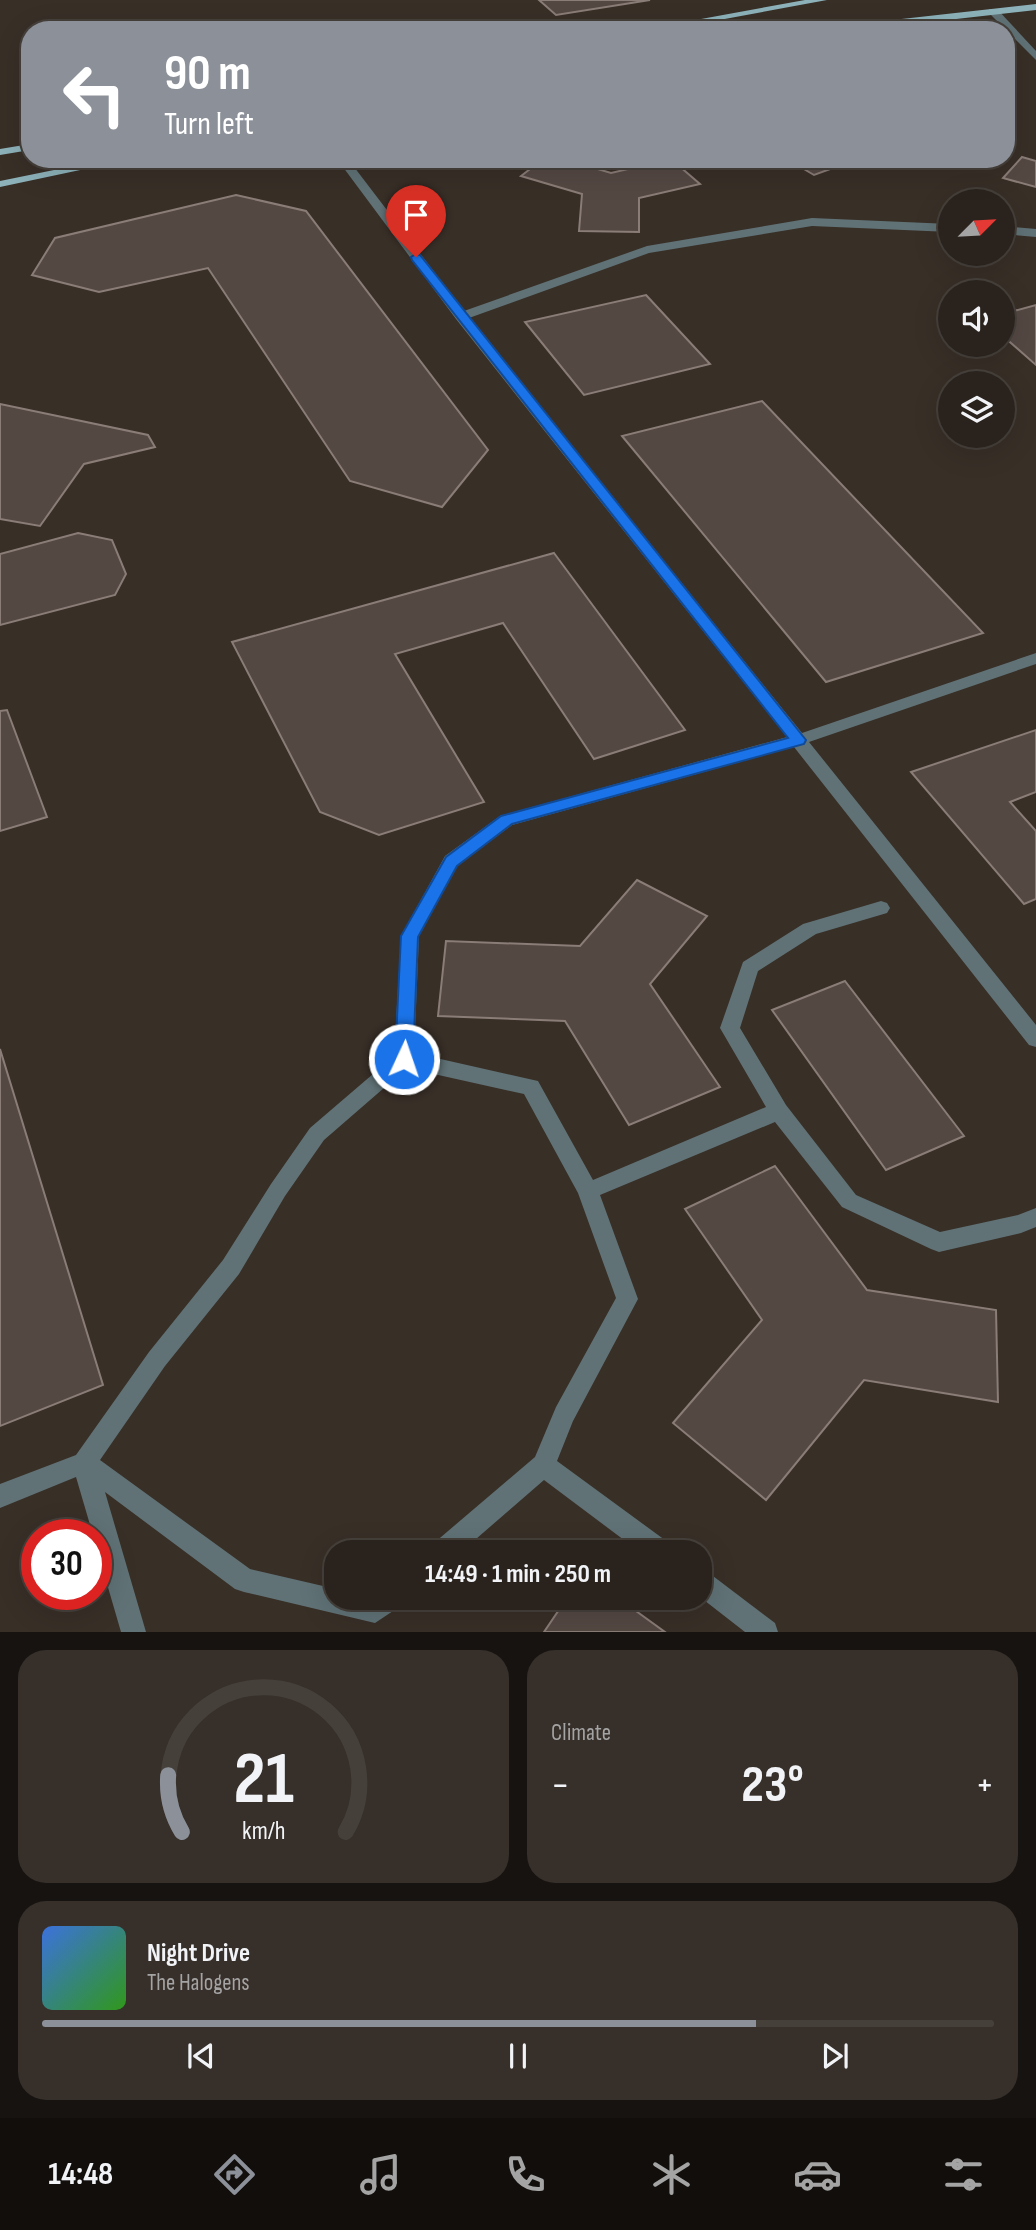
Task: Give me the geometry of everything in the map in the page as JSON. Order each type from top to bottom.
[{"type":"main road","points":[[699,21],[822,0]]},
{"type":"main road","points":[[907,21],[1036,7]]},
{"type":"main road","points":[[0,152],[21,148]]},
{"type":"main road","points":[[0,184],[81,168]]},
{"type":"street","points":[[993,11],[1002,21]]},
{"type":"street","points":[[1015,35],[1036,57]]},
{"type":"street","points":[[349,168],[461,316],[1036,1039]]},
{"type":"street","points":[[461,316],[647,250],[812,222],[938,227]]},
{"type":"street","points":[[1015,231],[1036,233]]},
{"type":"street","points":[[0,1496],[84,1463],[157,1359],[232,1267],[278,1190],[317,1134],[404,1059],[410,936],[451,861],[506,820],[798,740],[1036,658]]},
{"type":"street","points":[[881,908],[810,929],[750,967],[730,1028],[779,1111],[849,1201],[939,1242],[1021,1224],[1036,1217]]},
{"type":"street","points":[[404,1059],[531,1087],[588,1191],[627,1299],[564,1415],[543,1465],[457,1540]]},
{"type":"street","points":[[588,1191],[779,1111]]},
{"type":"street","points":[[84,1463],[244,1580],[324,1599]]},
{"type":"street","points":[[84,1463],[134,1632]]},
{"type":"street","points":[[543,1465],[644,1540]]},
{"type":"street","points":[[712,1591],[766,1632]]},
{"type":"building","points":[[539,0],[650,0],[556,15]]},
{"type":"building","points":[[1022,157],[1036,161],[1036,187],[1003,178],[1015,168]]},
{"type":"building","points":[[531,168],[594,168],[611,173],[632,168],[681,168],[700,184],[639,198],[639,232],[579,231],[582,194],[521,176]]},
{"type":"building","points":[[802,168],[833,168],[814,175]]},
{"type":"building","points":[[236,195],[306,211],[488,450],[442,507],[350,481],[208,268],[99,292],[32,275],[55,238]]},
{"type":"building","points":[[646,295],[710,364],[584,395],[525,322]]},
{"type":"building","points":[[1036,305],[1036,365],[1015,347],[1015,311]]},
{"type":"building","points":[[762,401],[983,633],[826,682],[622,436]]},
{"type":"building","points":[[0,404],[148,435],[155,447],[84,464],[40,526],[0,519]]},
{"type":"building","points":[[78,533],[112,540],[126,574],[115,595],[0,625],[0,554]]},
{"type":"building","points":[[554,553],[685,730],[594,759],[503,623],[395,654],[484,802],[379,835],[320,812],[232,642]]},
{"type":"building","points":[[7,710],[47,817],[0,831],[0,711]]},
{"type":"building","points":[[1036,730],[1036,792],[1010,802],[1036,831],[1036,899],[1024,904],[911,772]]},
{"type":"building","points":[[637,880],[707,916],[650,984],[720,1087],[629,1125],[565,1021],[438,1016],[446,941],[580,946]]},
{"type":"building","points":[[845,981],[964,1136],[886,1170],[772,1010]]},
{"type":"building","points":[[0,1049],[103,1385],[0,1426]]},
{"type":"building","points":[[775,1166],[867,1290],[996,1310],[998,1402],[864,1380],[766,1500],[673,1423],[762,1320],[685,1209]]},
{"type":"building","points":[[559,1610],[635,1610],[665,1632],[544,1632]]},
{"type":"route","points":[[404,1059],[410,936],[451,861],[506,820],[798,740],[416,257]]}]
